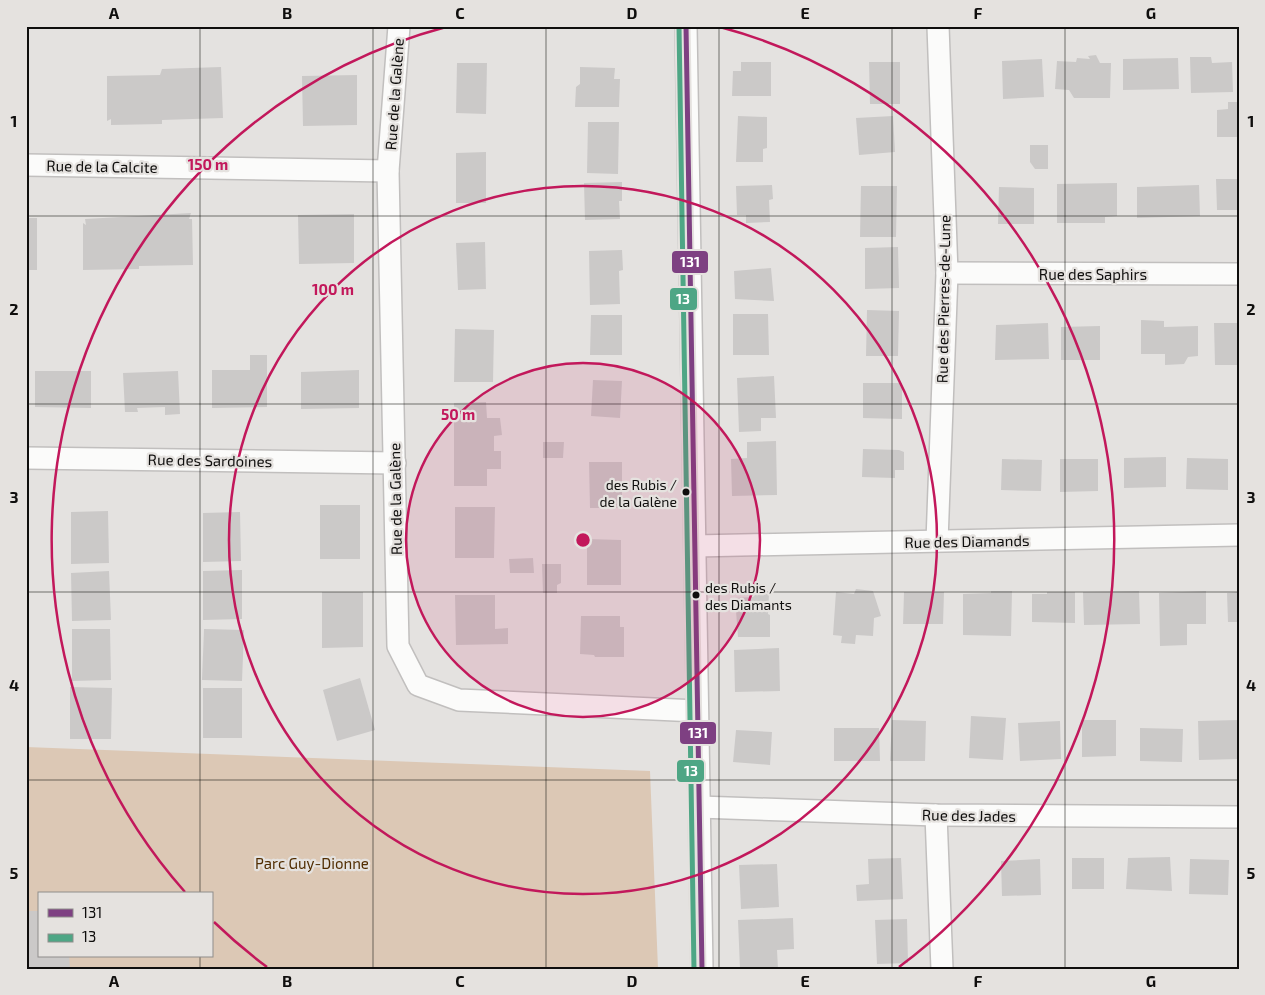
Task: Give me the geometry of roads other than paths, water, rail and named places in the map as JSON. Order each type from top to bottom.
[{"type":"street","name":"Rue de la Galène","points":[[399,26],[388,171],[398,646],[418,685],[459,700],[697,711]]},
{"type":"street","points":[[686,26],[702,969]]},
{"type":"street","name":"Rue des Pierres-de-Lune","points":[[937,541],[947,273],[938,26]]},
{"type":"street","name":"Rue de la Calcite","points":[[26,165],[388,171]]},
{"type":"street","name":"Rue des Saphirs","points":[[947,273],[1239,274]]},
{"type":"street","name":"Rue des Sardoines","points":[[26,458],[395,463]]},
{"type":"street","name":"Rue des Diamands","points":[[695,546],[1239,535]]},
{"type":"street","name":"Rue des Jades","points":[[699,807],[936,815],[1239,816]]},
{"type":"street","points":[[936,815],[942,969]]},
{"type":"place","name":"des Rubis / de la Galène","points":[[686,492]]},
{"type":"place","name":"des Rubis / des Diamants","points":[[696,595]]},
{"type":"park label","name":"Parc Guy-Dionne","points":[[312,863]]}]
